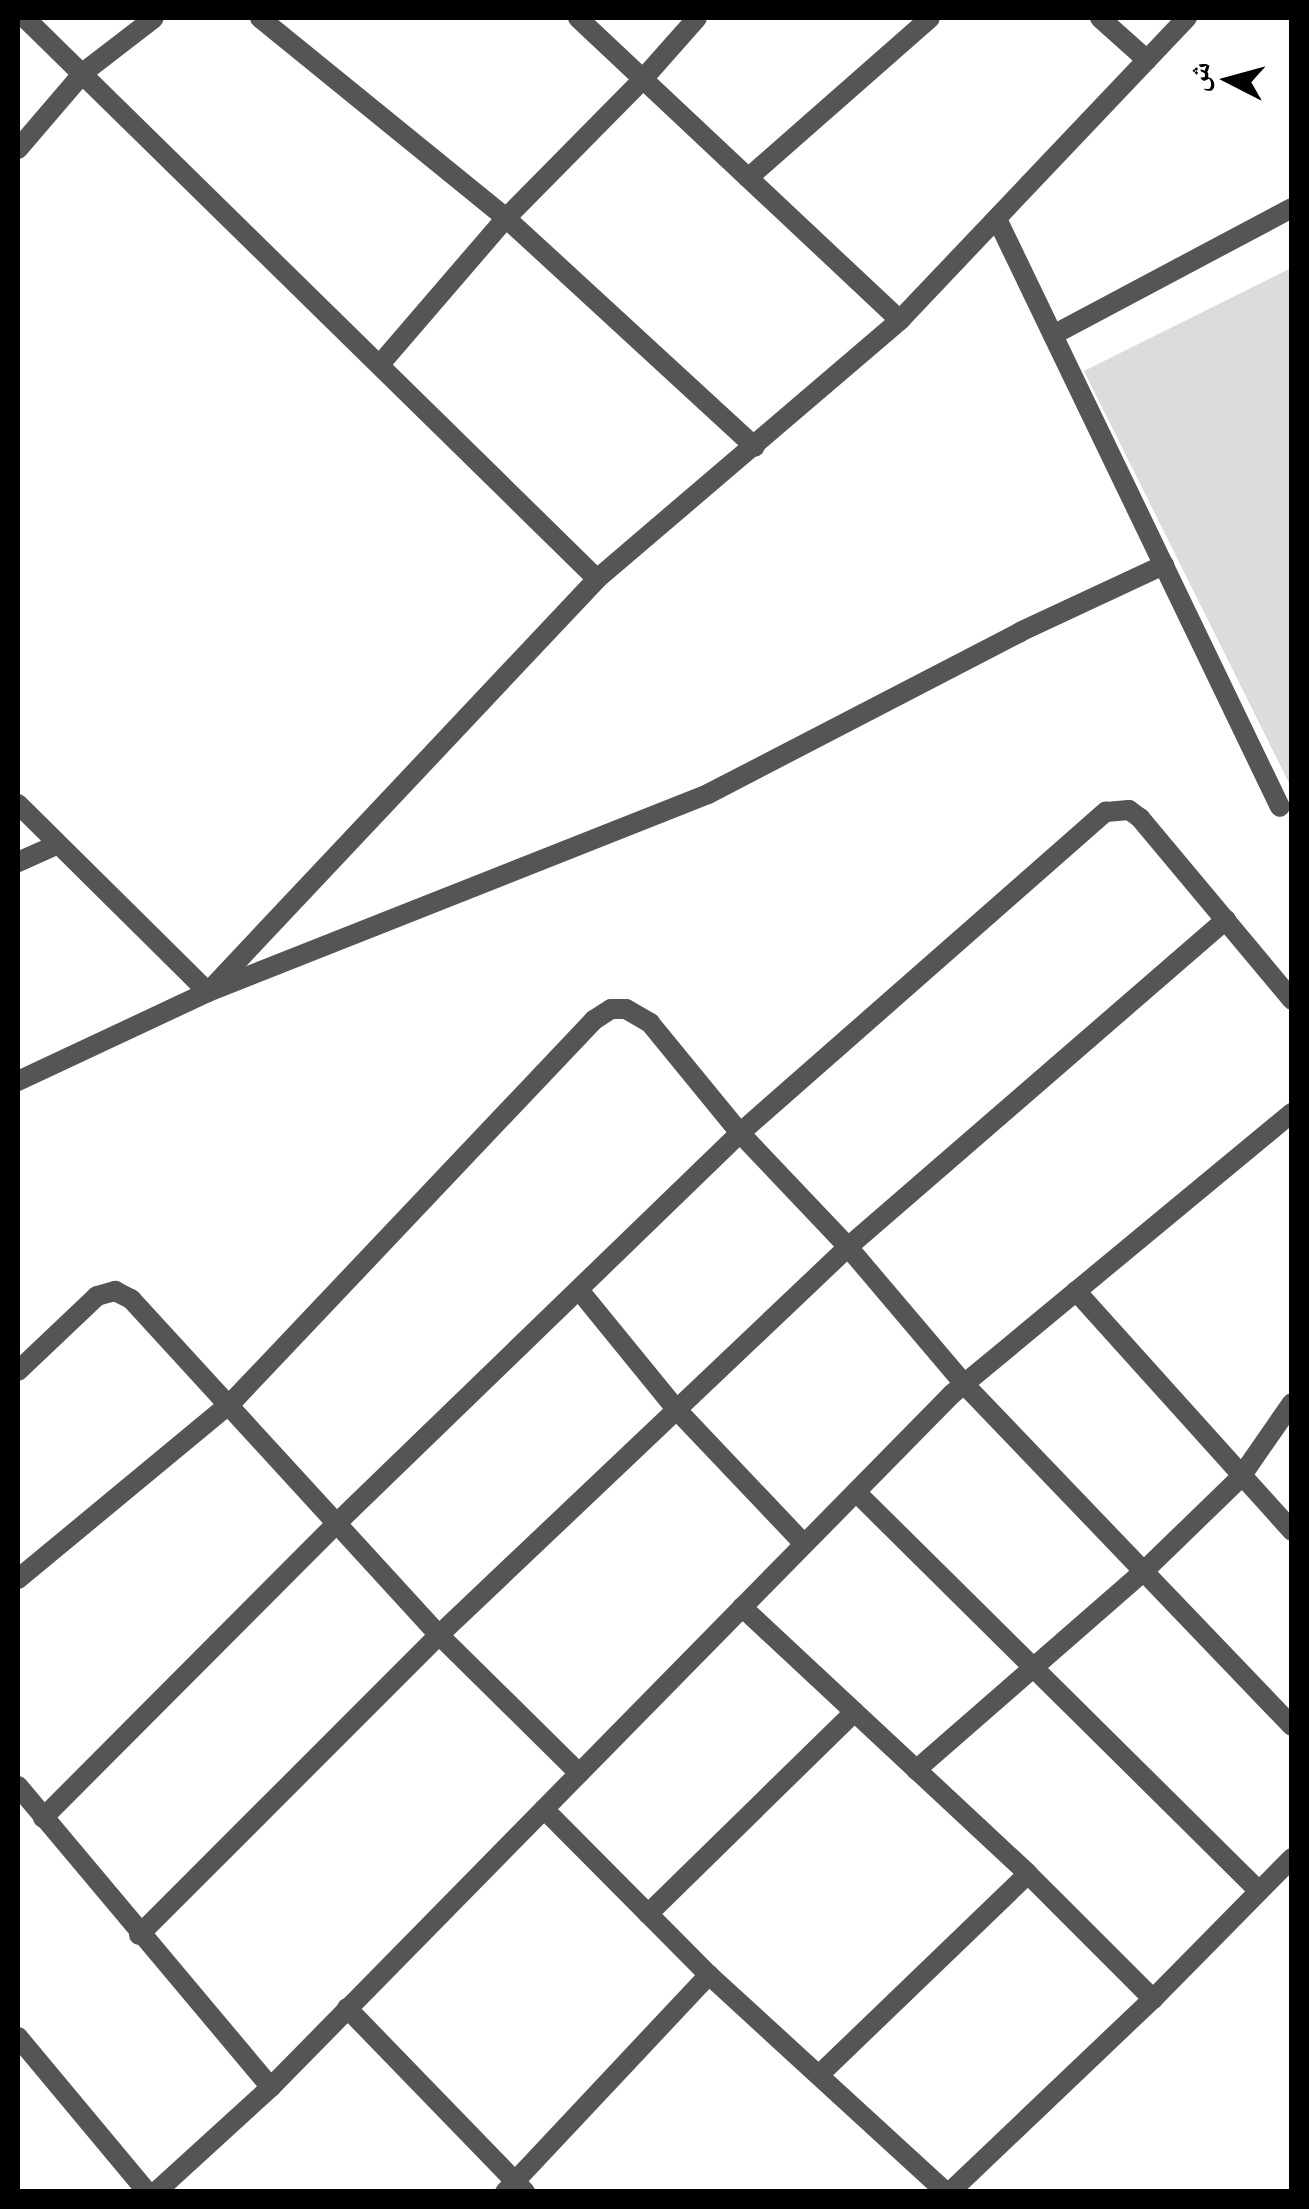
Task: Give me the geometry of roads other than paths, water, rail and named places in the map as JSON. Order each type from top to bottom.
[{"type":"street","points":[[26,18],[382,362],[597,578]]},
{"type":"street","points":[[18,149],[84,72],[154,18]]},
{"type":"street","points":[[260,18],[506,218],[755,447]]},
{"type":"street","points":[[578,18],[900,320]]},
{"type":"street","points":[[382,362],[506,218],[643,79],[696,18]]},
{"type":"street","points":[[748,178],[930,18]]},
{"type":"street","points":[[1100,18],[1147,60]]},
{"type":"street","points":[[208,992],[597,578],[900,320],[1187,18]]},
{"type":"street","points":[[1053,334],[1292,208]]},
{"type":"street","points":[[998,221],[1280,807]]},
{"type":"street","points":[[18,1081],[208,992],[708,794],[1020,632],[1164,565]]},
{"type":"street","points":[[18,804],[208,992]]},
{"type":"street","points":[[43,1818],[337,1524],[740,1133],[1106,812],[1130,810],[1140,818],[1292,1000]]},
{"type":"street","points":[[18,862],[56,845]]},
{"type":"street","points":[[140,1935],[439,1635],[848,1247],[1226,920]]},
{"type":"street","points":[[18,1579],[231,1403],[594,1020],[610,1010],[639,1013],[740,1133],[848,1247],[964,1384],[1292,1726]]},
{"type":"street","points":[[156,2192],[271,2087],[964,1384],[1292,1113]]},
{"type":"street","points":[[579,1290],[676,1409],[804,1544]]},
{"type":"street","points":[[18,1371],[98,1296],[115,1291],[131,1299],[231,1403],[439,1635],[579,1774]]},
{"type":"street","points":[[1076,1291],[1240,1478],[1292,1531]]},
{"type":"street","points":[[916,1770],[1144,1572],[1240,1478],[1292,1403]]},
{"type":"street","points":[[856,1492],[1030,1670],[1257,1889]]},
{"type":"street","points":[[742,1608],[1028,1874],[1153,2000]]},
{"type":"street","points":[[648,1914],[854,1712]]},
{"type":"street","points":[[18,1786],[271,2087]]},
{"type":"street","points":[[544,1809],[709,1976],[948,2192],[1153,2000],[1257,1889],[1292,1858]]},
{"type":"street","points":[[819,2075],[1028,1874]]},
{"type":"street","points":[[348,2008],[515,2188],[709,1976]]},
{"type":"street","points":[[18,2037],[147,2192]]}]
